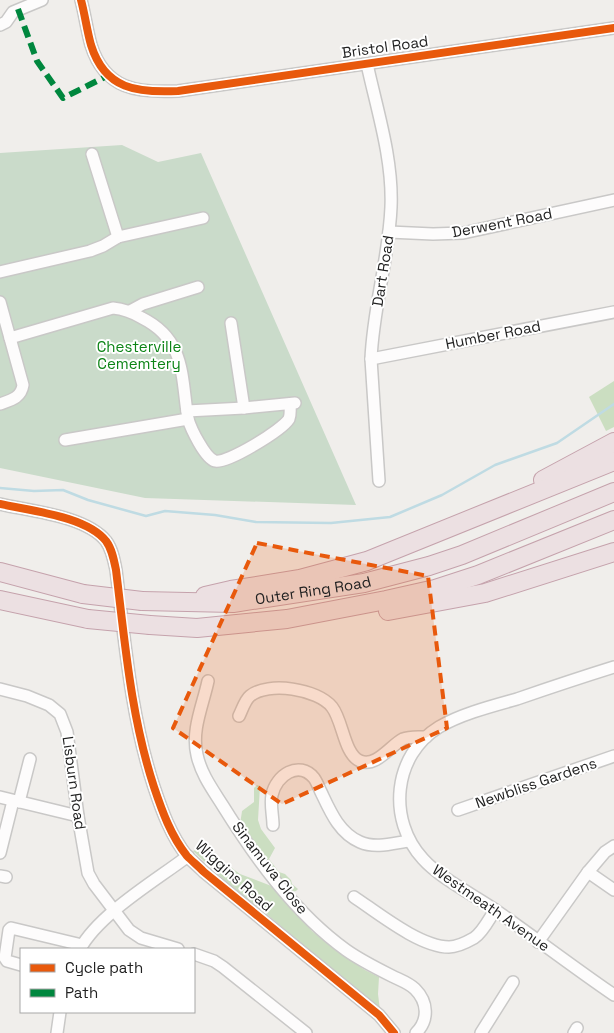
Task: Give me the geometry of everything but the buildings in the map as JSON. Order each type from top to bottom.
[{"type":"highway","points":[[493,509],[558,471],[614,442]]},
{"type":"highway","points":[[180,602],[231,590],[300,579],[367,561],[614,461]]},
{"type":"highway","name":"Outer Ring Road","points":[[0,572],[83,594],[142,601],[233,603],[364,583],[429,566],[462,555],[614,492]]},
{"type":"highway","name":"Outer Ring Road","points":[[0,600],[88,619],[150,625],[196,628],[287,619],[386,600],[478,575],[614,520]]},
{"type":"highway","points":[[560,569],[614,547]]},
{"type":"highway","points":[[287,619],[334,620],[485,593],[614,552]]},
{"type":"street","points":[[0,25],[6,22],[13,12],[18,9],[42,0]]},
{"type":"street","name":"Bristol Road","points":[[81,0],[91,45],[102,68],[117,82],[132,90],[159,92],[178,91],[614,28]]},
{"type":"street","name":"Dart Road","points":[[367,64],[388,164],[391,206],[371,358],[379,481]]},
{"type":"street","points":[[92,154],[118,237]]},
{"type":"street","name":"Derwent Road","points":[[389,232],[463,233],[614,200]]},
{"type":"street","points":[[0,272],[90,250],[118,237],[203,218]]},
{"type":"street","points":[[130,311],[143,304],[198,287]]},
{"type":"street","points":[[0,302],[23,385],[22,390],[15,398],[0,404]]},
{"type":"street","points":[[10,338],[113,308],[130,311],[157,327],[169,338],[180,363],[187,415],[192,432],[213,460],[220,461],[252,446],[281,427],[290,416],[292,403],[187,415],[65,440]]},
{"type":"street","name":"Humber Road","points":[[371,358],[614,312]]},
{"type":"street","points":[[231,323],[244,408]]},
{"type":"street","name":"Wiggins Road","points":[[0,504],[71,519],[85,525],[106,542],[112,554],[116,570],[132,698],[147,767],[167,822],[188,856],[204,872],[379,1015],[394,1033]]},
{"type":"street","name":"Westmeath Avenue","points":[[614,667],[455,720],[437,728],[426,737],[413,753],[404,768],[400,786],[400,811],[405,830],[409,841],[423,859],[438,872],[495,910],[614,995]]},
{"type":"street","name":"Sinamuva Close","points":[[208,681],[197,723],[196,743],[196,755],[206,779],[250,847],[291,899],[321,930],[348,952],[417,990],[422,997],[426,1012],[425,1021],[416,1033]]},
{"type":"street","points":[[239,716],[248,698],[262,689],[274,687],[315,695],[326,701],[337,715],[348,746],[354,756],[360,761],[366,762],[378,758],[397,742],[405,738],[426,737]]},
{"type":"street","name":"Lisburn Road","points":[[0,689],[27,696],[49,705],[60,714],[67,732],[88,873],[94,884],[130,930],[141,938],[175,948]]},
{"type":"street","name":"Newbliss Gardens","points":[[458,810],[614,756]]},
{"type":"street","points":[[0,853],[30,759]]},
{"type":"street","points":[[273,825],[272,795],[278,780],[286,772],[296,770],[305,772],[314,778],[338,825],[360,842],[375,846],[409,841]]},
{"type":"street","points":[[0,797],[78,816]]},
{"type":"street","points":[[538,942],[588,872],[605,852],[614,846]]},
{"type":"street","points":[[20,965],[7,961],[5,958],[8,930],[11,928],[81,947],[99,924],[114,911],[188,856]]},
{"type":"street","points":[[588,872],[614,890]]},
{"type":"street","points":[[354,897],[406,932],[436,946],[450,947],[476,937],[495,910]]},
{"type":"street","points":[[195,954],[223,966],[306,1033]]},
{"type":"street","points":[[481,1033],[513,982]]},
{"type":"street","points":[[57,1033],[60,1013]]},
{"type":"highlighted area","points":[[257,543],[428,576],[447,728],[282,804],[173,728]]},
{"type":"green space","name":"Chesterville Cememtery","points":[[122,145],[158,162],[201,153],[356,505],[145,498],[0,468],[0,153]]},
{"type":"green space","points":[[614,381],[614,427],[606,431],[589,397]]},
{"type":"green space","points":[[257,785],[260,786],[258,820],[261,829],[275,848],[269,859],[279,872],[285,874],[291,880],[292,884],[298,889],[296,891],[292,892],[287,887],[251,843],[247,832],[241,826],[242,811],[254,802],[254,788]]},
{"type":"green space","points":[[203,847],[240,874],[274,887],[312,931],[335,950],[379,977],[378,994],[380,1010],[263,911],[234,889],[193,851]]},
{"type":"waterway","points":[[0,488],[34,491],[63,490],[88,500],[146,516],[165,511],[215,515],[256,522],[331,523],[390,517],[442,495],[495,465],[557,443],[614,404]]},
{"type":"marked path","points":[[18,9],[37,61],[63,98],[109,75]]},
{"type":"cycle path","points":[[81,0],[91,45],[97,60],[105,71],[114,80],[125,86],[150,91],[178,91],[614,28]]},
{"type":"cycle path","points":[[0,504],[72,520],[97,533],[106,541],[114,559],[134,707],[146,761],[157,796],[176,840],[187,856],[204,872],[379,1015],[394,1033]]}]
